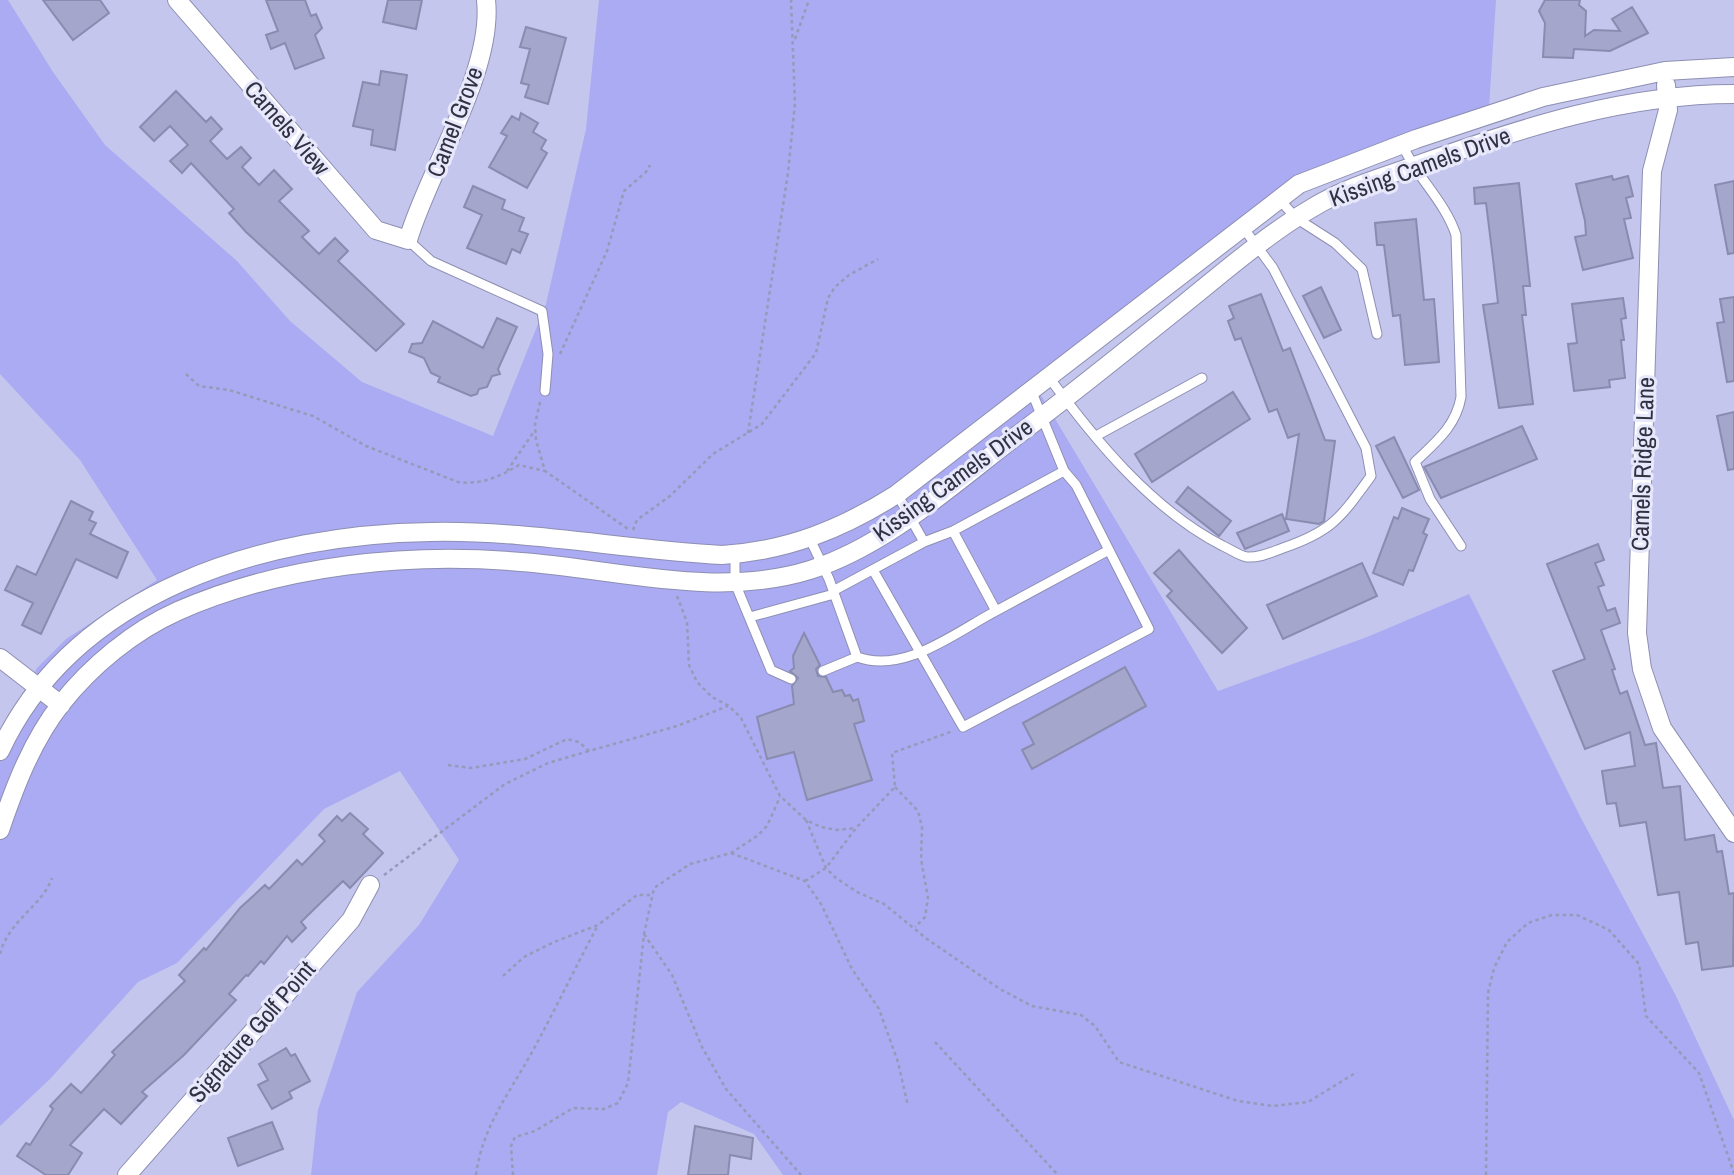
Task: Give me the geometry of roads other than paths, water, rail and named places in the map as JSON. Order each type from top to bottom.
[{"type":"street","name":"Camels View","points":[[177,0],[376,230],[408,240]]},
{"type":"street","name":"Camel Grove","points":[[408,240],[416,212],[435,175],[480,58],[486,35],[486,0]]},
{"type":"street","name":"Kissing Camels Drive","points":[[0,751],[39,687],[76,647],[104,624],[167,587],[229,564],[332,540],[396,533],[463,532],[681,553],[735,554],[757,553],[810,538],[850,521],[897,494],[1242,226],[1317,175],[1543,97],[1665,71],[1734,67]]},
{"type":"street","name":"Camels Ridge Lane","points":[[1665,71],[1666,124],[1654,154],[1652,171],[1651,274],[1637,633],[1642,669],[1662,728],[1734,834]]},
{"type":"street","name":"Kissing Camels Drive","points":[[0,830],[23,767],[61,705],[122,645],[176,611],[290,578],[416,559],[477,558],[667,579],[735,583],[802,572],[823,565],[909,518],[1258,246],[1296,218],[1340,193],[1493,138],[1571,116],[1667,96],[1734,94]]},
{"type":"street","points":[[0,658],[61,705]]},
{"type":"street","name":"Signature Golf Point","points":[[127,1175],[351,920],[370,885]]},
{"type":"lane","points":[[1402,144],[1412,167],[1451,219],[1456,235],[1461,397],[1451,427],[1415,462],[1430,499],[1461,546]]},
{"type":"lane","points":[[1279,199],[1296,218],[1335,243],[1362,269],[1377,334]]},
{"type":"lane","points":[[1048,376],[1096,436],[1154,498],[1209,538],[1245,557],[1262,556],[1314,538],[1335,524],[1371,476],[1366,447],[1273,268],[1242,226]]},
{"type":"lane","points":[[408,240],[430,261],[542,311],[548,354],[545,391]]},
{"type":"lane","points":[[1096,436],[1202,378]]},
{"type":"lane","points":[[873,570],[963,727],[1149,629],[1076,485],[1064,471],[1031,390]]},
{"type":"lane","points":[[750,617],[834,592],[924,542],[953,531],[1064,471]]},
{"type":"lane","points":[[897,494],[924,542]]},
{"type":"lane","points":[[953,531],[996,611]]},
{"type":"lane","points":[[810,538],[834,592],[857,657]]},
{"type":"lane","points":[[823,671],[857,657],[875,663],[909,658],[1109,550]]},
{"type":"lane","points":[[735,554],[735,583],[771,670],[791,679]]}]
